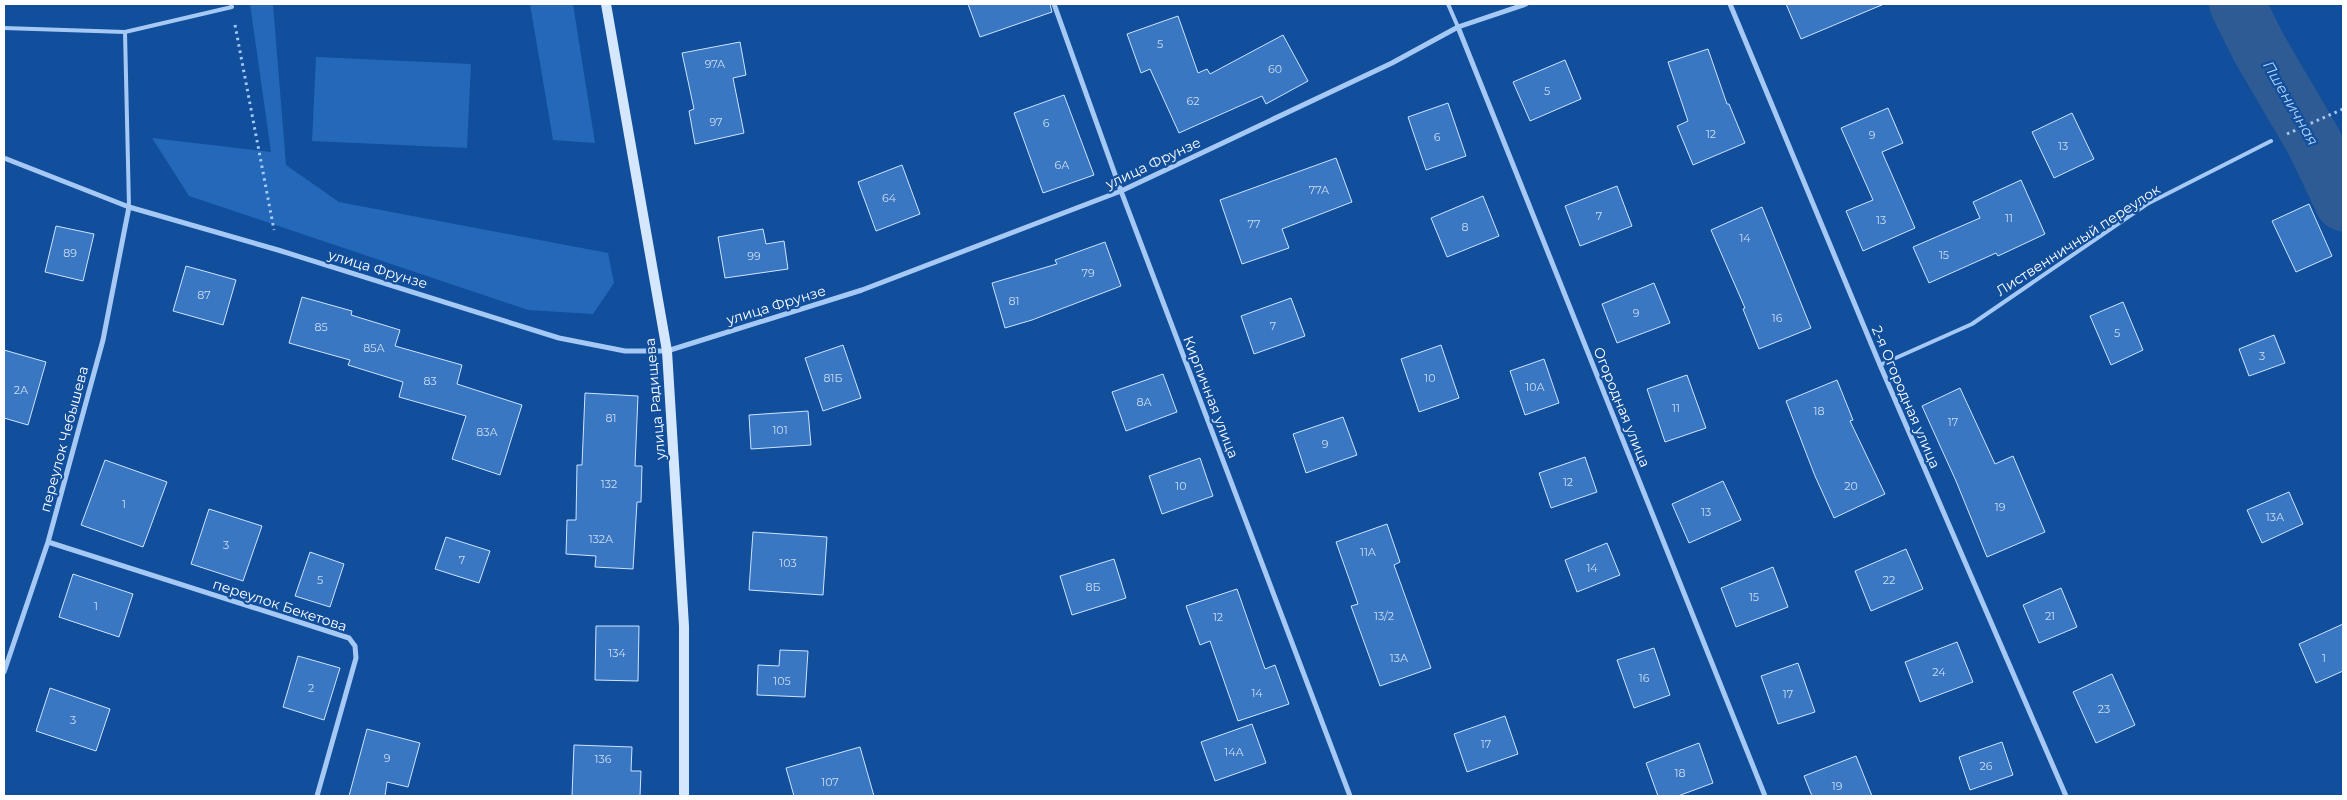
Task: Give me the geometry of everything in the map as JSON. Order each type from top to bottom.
[{"type":"main road","name":"улица Радищева","points":[[606,4],[667,351],[684,626],[684,796]]},
{"type":"street","name":"Кирпичная улица","points":[[1054,4],[1121,191],[1350,796]]},
{"type":"street","name":"улица Фрунзе","points":[[4,158],[129,207],[278,250],[560,338],[625,351],[667,351],[862,290],[1121,191],[1392,63],[1458,27],[1526,4]]},
{"type":"street","name":"2-я Огородная улица","points":[[1730,4],[1880,366],[2066,796]]},
{"type":"street","name":"Огородная улица","points":[[1458,27],[1765,796]]},
{"type":"street","name":"переулок Чебышева","points":[[4,672],[48,542],[103,340],[129,207]]},
{"type":"street","name":"переулок Бекетова","points":[[48,542],[349,638],[355,646],[356,658],[317,796]]},
{"type":"lane","points":[[1448,4],[1458,27]]},
{"type":"lane","points":[[4,28],[125,32],[231,5]]},
{"type":"lane","points":[[125,32],[129,207]]},
{"type":"lane","name":"Лиственничный переулок","points":[[1880,366],[1972,324],[2147,204],[2271,141]]},
{"type":"path","points":[[231,5],[278,250]]},
{"type":"path","points":[[2271,141],[2343,109]]},
{"type":"shaded area","points":[[250,4],[273,4],[286,165],[339,202],[608,253],[614,283],[593,314],[528,310],[189,196],[152,138],[271,152]]},
{"type":"shaded area","points":[[530,4],[573,4],[595,143],[553,140]]},
{"type":"shaded area","points":[[316,57],[471,64],[467,148],[312,141]]},
{"type":"building","points":[[968,4],[1050,4],[1052,12],[980,37]]},
{"type":"building","points":[[1786,4],[1884,4],[1801,39]]},
{"type":"building","points":[[1178,16],[1198,73],[1207,69],[1210,74],[1283,35],[1308,81],[1266,104],[1262,96],[1179,133],[1150,69],[1141,73],[1127,34]]},
{"type":"building","points":[[740,42],[746,75],[733,78],[744,133],[695,144],[689,111],[694,109],[682,53]]},
{"type":"building","points":[[1708,49],[1727,104],[1729,104],[1745,143],[1693,165],[1677,126],[1688,121],[1668,62]]},
{"type":"building","points":[[1565,60],[1581,99],[1530,121],[1513,82]]},
{"type":"building","points":[[1064,95],[1094,175],[1043,193],[1014,113]]},
{"type":"building","points":[[1448,103],[1466,156],[1426,170],[1408,117]]},
{"type":"building","points":[[1888,108],[1903,143],[1882,152],[1915,228],[1863,251],[1846,211],[1873,200],[1841,128]]},
{"type":"building","points":[[2072,113],[2094,159],[2054,178],[2032,132]]},
{"type":"building","points":[[1336,158],[1352,202],[1282,229],[1289,248],[1242,264],[1220,200]]},
{"type":"building","points":[[902,165],[920,214],[876,231],[858,182]]},
{"type":"building","points":[[2021,180],[2045,234],[1998,256],[1996,253],[1929,283],[1913,247],[1980,218],[1973,202]]},
{"type":"building","points":[[1617,186],[1632,226],[1580,246],[1565,206]]},
{"type":"building","points":[[1483,196],[1499,236],[1447,257],[1431,218]]},
{"type":"building","points":[[2309,204],[2332,256],[2296,272],[2272,221]]},
{"type":"building","points":[[1762,207],[1811,328],[1759,349],[1743,309],[1745,308],[1711,230]]},
{"type":"building","points":[[56,226],[94,234],[83,281],[45,272]]},
{"type":"building","points":[[763,229],[766,244],[784,241],[788,269],[725,278],[718,237]]},
{"type":"building","points":[[1105,242],[1121,286],[1032,320],[1005,328],[992,283],[1057,264],[1055,260]]},
{"type":"building","points":[[186,266],[236,280],[223,325],[173,311]]},
{"type":"building","points":[[1654,283],[1670,323],[1617,343],[1602,304]]},
{"type":"building","points":[[302,297],[352,311],[351,315],[400,330],[395,346],[462,365],[457,384],[522,405],[500,475],[452,459],[466,416],[399,397],[403,382],[348,365],[350,360],[289,343]]},
{"type":"building","points":[[1291,298],[1305,336],[1254,354],[1241,316]]},
{"type":"building","points":[[2123,302],[2143,350],[2111,365],[2090,316]]},
{"type":"building","points":[[2274,335],[2285,363],[2249,376],[2239,349]]},
{"type":"building","points":[[843,345],[861,398],[823,411],[805,358]]},
{"type":"building","points":[[1441,345],[1459,398],[1419,412],[1401,359]]},
{"type":"building","points":[[4,350],[46,362],[28,425],[4,418]]},
{"type":"building","points":[[1544,359],[1559,403],[1525,415],[1510,371]]},
{"type":"building","points":[[1163,374],[1177,412],[1126,431],[1112,392]]},
{"type":"building","points":[[1687,375],[1706,428],[1665,442],[1647,389]]},
{"type":"building","points":[[1837,380],[1853,420],[1850,421],[1885,494],[1834,518],[1815,476],[1786,401]]},
{"type":"building","points":[[1960,388],[1995,464],[2013,456],[2045,532],[1987,557],[1956,481],[1922,406]]},
{"type":"building","points":[[585,393],[638,396],[635,466],[642,466],[641,502],[637,502],[633,569],[595,567],[596,556],[566,554],[567,520],[576,520],[577,465],[582,465]]},
{"type":"building","points":[[808,411],[811,445],[751,449],[749,415]]},
{"type":"building","points":[[1343,417],[1357,455],[1306,473],[1293,434]]},
{"type":"building","points":[[1585,457],[1597,492],[1551,508],[1539,473]]},
{"type":"building","points":[[1200,458],[1213,496],[1162,514],[1149,476]]},
{"type":"building","points":[[105,460],[167,482],[143,547],[81,525]]},
{"type":"building","points":[[1723,481],[1741,520],[1689,543],[1672,504]]},
{"type":"building","points":[[2289,492],[2303,524],[2262,543],[2247,510]]},
{"type":"building","points":[[209,509],[262,526],[243,581],[191,564]]},
{"type":"building","points":[[1387,524],[1400,562],[1394,565],[1431,668],[1380,686],[1351,606],[1358,604],[1336,542]]},
{"type":"building","points":[[753,532],[827,537],[823,595],[749,590]]},
{"type":"building","points":[[446,537],[490,551],[479,583],[435,569]]},
{"type":"building","points":[[1607,543],[1620,575],[1577,592],[1565,560]]},
{"type":"building","points":[[1906,549],[1923,589],[1871,611],[1855,571]]},
{"type":"building","points":[[310,552],[344,564],[330,607],[295,596]]},
{"type":"building","points":[[1114,559],[1126,598],[1072,615],[1060,576]]},
{"type":"building","points":[[1773,567],[1788,607],[1736,627],[1721,588]]},
{"type":"building","points":[[73,574],[133,594],[119,637],[59,617]]},
{"type":"building","points":[[2061,588],[2077,627],[2039,643],[2023,605]]},
{"type":"building","points":[[1237,589],[1265,669],[1275,665],[1289,704],[1238,721],[1210,641],[1200,645],[1186,606]]},
{"type":"building","points":[[2343,624],[2343,671],[2316,683],[2299,644]]},
{"type":"building","points":[[596,626],[639,626],[638,681],[595,680]]},
{"type":"building","points":[[1957,642],[1973,682],[1920,702],[1905,662]]},
{"type":"building","points":[[1654,648],[1670,695],[1634,708],[1617,660]]},
{"type":"building","points":[[780,650],[808,651],[805,697],[757,695],[758,665],[779,666]]},
{"type":"building","points":[[298,656],[340,668],[324,720],[283,707]]},
{"type":"building","points":[[1798,663],[1815,712],[1778,724],[1761,676]]},
{"type":"building","points":[[2112,674],[2135,725],[2096,743],[2073,692]]},
{"type":"building","points":[[50,688],[110,709],[96,751],[36,731]]},
{"type":"building","points":[[1505,716],[1518,754],[1467,772],[1454,734]]},
{"type":"building","points":[[1252,724],[1266,763],[1215,781],[1201,742]]},
{"type":"building","points":[[367,729],[420,743],[408,787],[387,782],[385,796],[349,796]]},
{"type":"building","points":[[2002,742],[2013,775],[1970,790],[1959,757]]},
{"type":"building","points":[[1699,743],[1713,783],[1678,796],[1658,796],[1646,763]]},
{"type":"building","points":[[574,745],[632,747],[631,771],[641,771],[640,796],[572,796]]},
{"type":"building","points":[[860,747],[874,796],[794,796],[786,768]]},
{"type":"building","points":[[1856,756],[1872,796],[1812,796],[1804,776]]},
{"type":"waterway","name":"Пшеничная","points":[[2237,4],[2259,48],[2314,142],[2343,203]]}]
